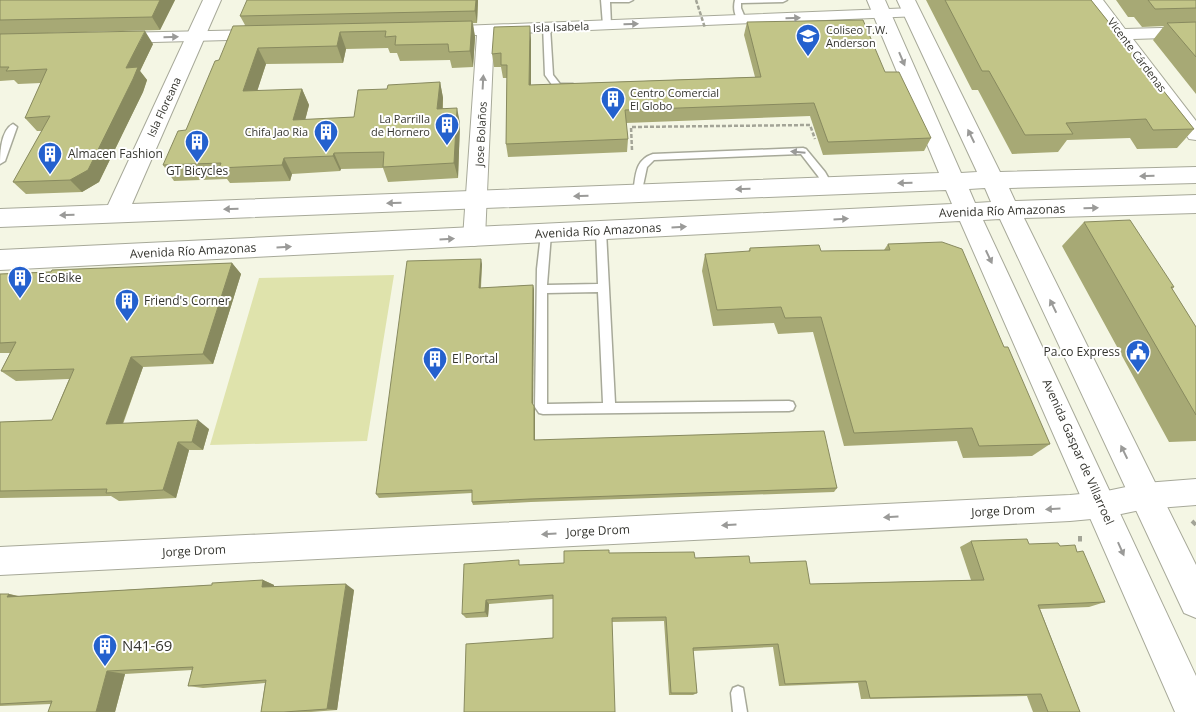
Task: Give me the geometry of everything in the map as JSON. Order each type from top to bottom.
[{"type":"main road","name":"Isla Floreana","points":[[116,213],[212,0]]},
{"type":"main road","name":"Avenida Gaspar de Villarroel","points":[[879,7],[954,181],[1102,504],[1194,712]]},
{"type":"main road","points":[[909,7],[1196,602]]},
{"type":"main road","points":[[0,218],[954,181],[1196,175]]},
{"type":"main road","name":"Avenida Río Amazonas","points":[[0,260],[474,238],[1008,210],[1196,204]]},
{"type":"street","name":"Vicente Cárdenas","points":[[1095,0],[1196,134]]},
{"type":"street","name":"Isla Isabela","points":[[427,31],[742,20],[879,7],[909,7]]},
{"type":"street","name":"Jose Bolaños","points":[[474,238],[478,200],[486,30]]},
{"type":"street","points":[[1120,34],[1196,32]]},
{"type":"street","points":[[97,38],[279,34]]},
{"type":"street","name":"Jorge Drom","points":[[0,561],[1070,508],[1145,496],[1196,492]]},
{"type":"lane","points":[[607,25],[606,0],[630,0]]},
{"type":"lane","points":[[742,20],[737,8],[738,1],[782,0]]},
{"type":"lane","points":[[546,27],[549,75],[558,87],[577,86]]},
{"type":"lane","points":[[0,161],[13,127]]},
{"type":"lane","points":[[638,193],[641,167],[647,159],[653,157],[803,151],[822,174],[828,186]]},
{"type":"lane","points":[[601,231],[609,408]]},
{"type":"lane","points":[[546,234],[542,289],[541,407],[543,409],[789,406]]},
{"type":"lane","points":[[542,289],[603,288]]},
{"type":"lane","points":[[738,693],[740,712]]},
{"type":"path","points":[[696,0],[705,28]]},
{"type":"path","points":[[1192,521],[1196,524]]},
{"type":"path","points":[[1080,536],[1080,544]]},
{"type":"green space","points":[[394,275],[367,441],[210,445],[259,278]]},
{"type":"building","points":[[0,0],[160,0],[152,17],[0,20]]},
{"type":"building","points":[[247,0],[476,0],[475,11],[240,16]]},
{"type":"building","points":[[945,0],[1091,0],[1194,129],[1153,130],[1146,119],[1066,123],[1073,134],[1025,135],[989,71],[982,71]]},
{"type":"building","points":[[1148,0],[1196,0],[1196,8],[1155,9]]},
{"type":"building","points":[[863,20],[885,72],[899,72],[931,138],[828,142],[814,103],[625,110],[628,139],[506,144],[507,65],[501,65],[501,53],[492,54],[494,27],[530,26],[529,85],[761,77],[747,22]]},
{"type":"building","points":[[472,21],[470,51],[449,52],[448,44],[395,45],[396,36],[385,37],[386,31],[340,32],[337,46],[258,48],[243,91],[302,89],[293,120],[354,117],[358,90],[387,89],[388,85],[440,82],[437,109],[457,108],[454,163],[383,167],[384,152],[334,153],[333,156],[284,158],[282,165],[219,168],[221,163],[163,165],[178,131],[186,130],[215,61],[219,60],[233,26]]},
{"type":"building","points":[[1196,22],[1196,57],[1167,23]]},
{"type":"building","points":[[145,31],[126,68],[138,67],[88,170],[70,180],[13,182],[50,116],[25,118],[47,69],[6,71],[9,67],[0,67],[0,34]]},
{"type":"building","points":[[1130,220],[1174,287],[1171,287],[1196,327],[1196,415],[1084,222]]},
{"type":"building","points":[[942,242],[962,249],[1004,347],[1008,347],[1050,444],[979,446],[972,428],[854,433],[821,317],[785,318],[781,307],[717,310],[705,254],[750,251],[750,248],[819,245],[821,251],[890,250],[888,244]]},
{"type":"building","points":[[481,259],[479,288],[533,285],[532,403],[534,406],[534,440],[824,431],[837,488],[472,502],[472,490],[376,494],[407,261]]},
{"type":"building","points":[[232,263],[203,354],[131,357],[106,424],[198,420],[192,442],[178,442],[163,490],[106,493],[107,489],[0,491],[0,422],[52,420],[74,369],[1,371],[16,342],[0,343],[0,274],[51,272],[52,270]]},
{"type":"building","points":[[1027,539],[1029,544],[1058,543],[1060,546],[1075,545],[1077,552],[1083,551],[1105,602],[1038,605],[1080,712],[1048,712],[1041,694],[870,698],[866,681],[785,684],[778,644],[693,648],[697,693],[671,693],[666,617],[612,618],[615,712],[464,712],[466,644],[553,638],[553,595],[486,600],[485,612],[462,614],[464,564],[519,560],[519,565],[564,563],[564,551],[609,550],[609,553],[694,552],[695,558],[749,556],[750,563],[806,561],[810,584],[984,580],[971,541]]},
{"type":"building","points":[[263,580],[262,587],[346,584],[327,709],[261,712],[266,680],[188,686],[193,667],[107,671],[96,712],[48,712],[52,701],[0,704],[0,594],[9,594],[7,597],[212,585],[212,583]]},
{"type":"place","name":"Coliseo T.W. Anderson","points":[[808,57]]},
{"type":"place","name":"Centro Comercial El Globo","points":[[613,120]]},
{"type":"place","name":"La Parrilla de Hornero","points":[[447,146]]},
{"type":"place","name":"Chifa Jao Ria","points":[[326,153]]},
{"type":"place","name":"GT Bicycles","points":[[197,163]]},
{"type":"place","name":"Almacen Fashion","points":[[50,175]]},
{"type":"place","name":"EcoBike","points":[[20,299]]},
{"type":"place","name":"Friend's Corner","points":[[127,322]]},
{"type":"place","name":"Pa.co Express","points":[[1138,373]]},
{"type":"place","name":"El Portal","points":[[435,380]]},
{"type":"place","name":"N41-69","points":[[105,667]]}]
